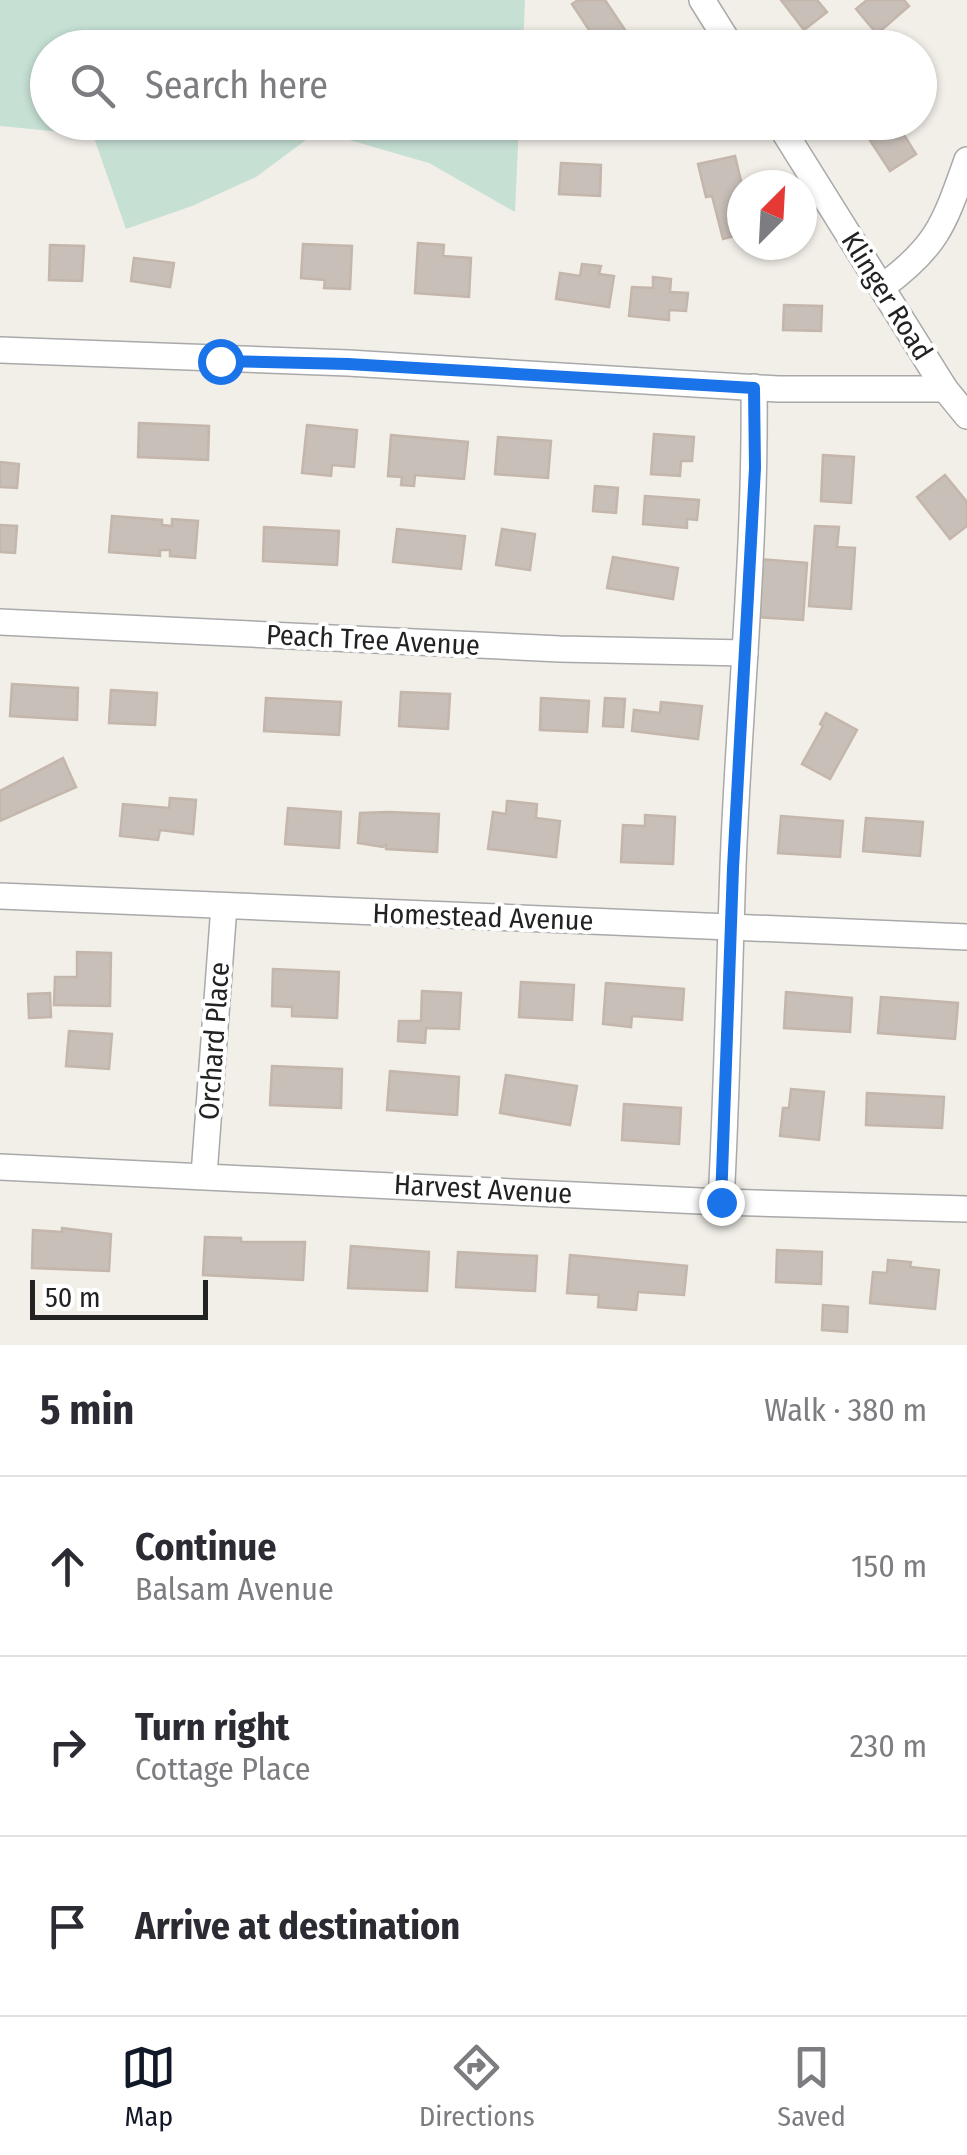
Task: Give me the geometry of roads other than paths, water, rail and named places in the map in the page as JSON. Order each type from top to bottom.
[{"type":"street","points":[[702,0],[721,30]]},
{"type":"street","name":"Klinger Road","points":[[789,140],[944,390],[967,416]]},
{"type":"street","points":[[882,287],[928,249],[947,214],[967,160]]},
{"type":"street","points":[[0,350],[348,364],[754,388],[944,390]]},
{"type":"street","points":[[721,1202],[755,468],[754,388]]},
{"type":"street","name":"Peach Tree Avenue","points":[[0,622],[560,649],[745,653]]},
{"type":"street","name":"Homestead Avenue","points":[[0,896],[967,938]]},
{"type":"street","name":"Orchard Place","points":[[204,1175],[224,906]]},
{"type":"street","name":"Harvest Avenue","points":[[0,1166],[721,1202],[967,1209]]}]
